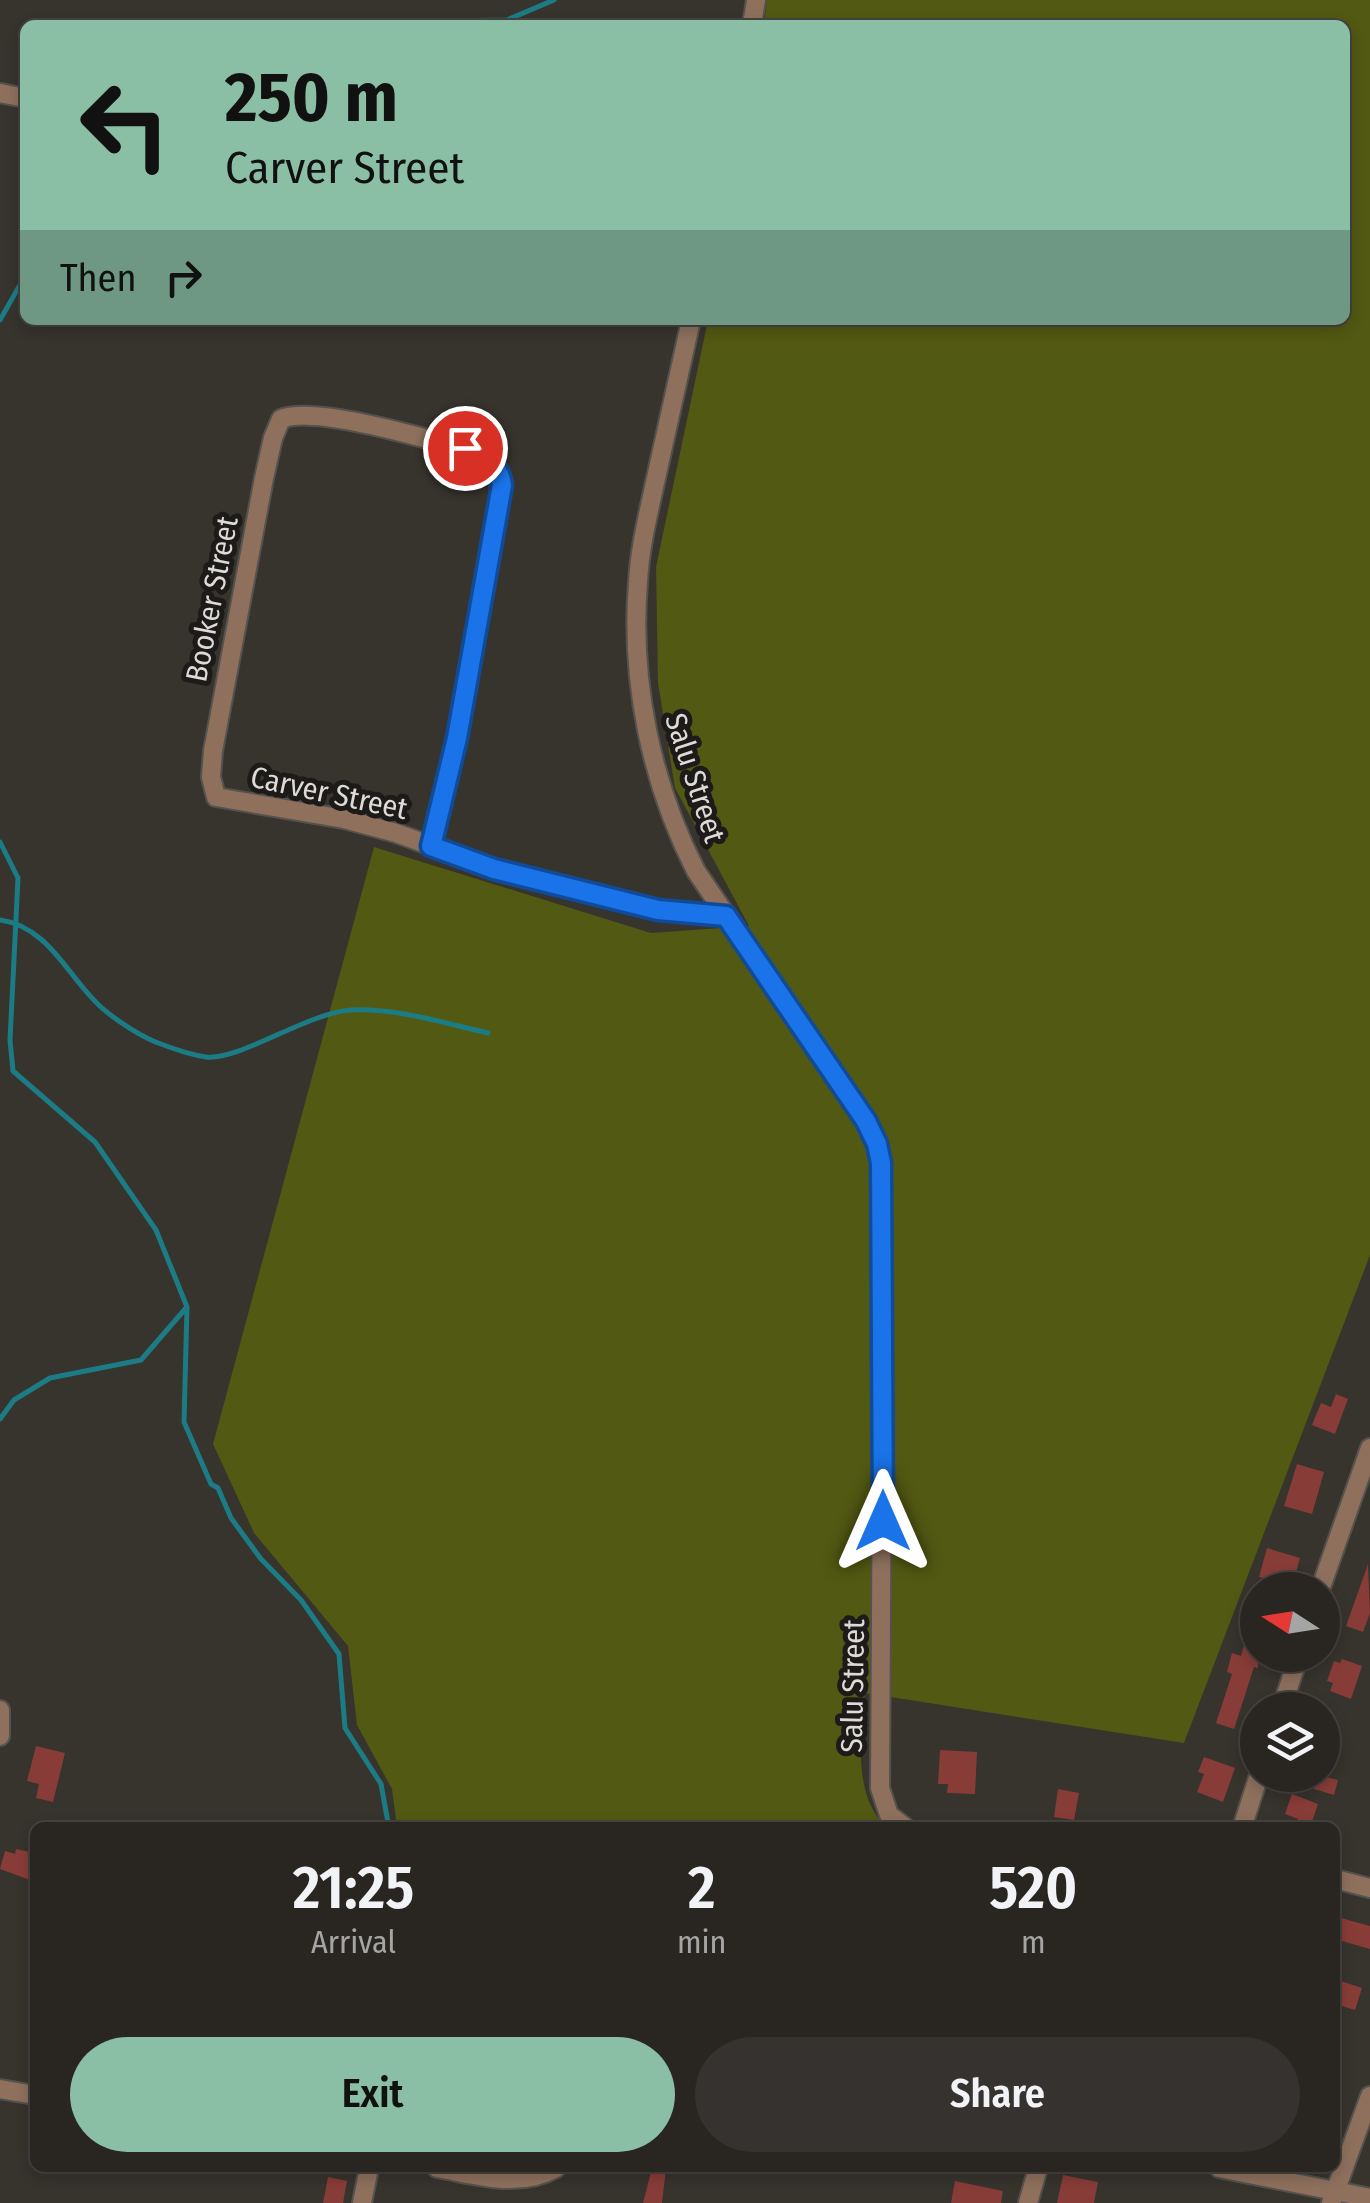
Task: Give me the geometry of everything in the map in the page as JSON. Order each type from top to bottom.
[{"type":"street","name":"Salu Street","points":[[690,325],[643,540],[638,582],[639,676],[651,748],[681,841],[726,916],[866,1121],[877,1144],[881,1163],[883,1538],[879,1752],[882,1803],[888,1816],[897,1822]]},
{"type":"street","name":"Booker Street","points":[[214,792],[213,751],[224,684],[264,478],[281,419],[301,414],[404,433],[485,456],[499,471],[500,495],[470,670],[431,846]]},
{"type":"street","name":"Carver Street","points":[[214,792],[220,799],[344,819],[494,869],[658,910],[726,916]]},
{"type":"street","points":[[1326,1572],[1370,1448]]},
{"type":"street","points":[[0,1710],[0,1736]]},
{"type":"street","points":[[1244,1822],[1254,1792]]},
{"type":"street","points":[[1340,1880],[1370,1888]]},
{"type":"street","points":[[0,2089],[30,2094]]},
{"type":"street","points":[[1333,2197],[1370,2096]]},
{"type":"street","points":[[362,2203],[368,2172]]},
{"type":"street","points":[[463,2172],[514,2180],[546,2172]]},
{"type":"street","points":[[1028,2203],[1037,2172]]},
{"type":"street","points":[[1236,2172],[1333,2197],[1370,2198]]},
{"type":"green space","points":[[767,0],[1370,0],[1370,1255],[1249,1572],[1240,1572],[1240,1596],[1184,1743],[865,1693],[861,1765],[869,1800],[882,1822],[396,1822],[392,1789],[357,1725],[348,1646],[254,1533],[213,1444],[374,847],[651,933],[749,926],[675,788],[658,683],[656,567],[707,325],[1350,325],[1350,20],[765,20]]},
{"type":"building","points":[[1336,1394],[1348,1399],[1335,1434],[1312,1425],[1321,1403],[1331,1407]]},
{"type":"building","points":[[1297,1464],[1324,1472],[1312,1514],[1284,1506]]},
{"type":"building","points":[[1267,1548],[1300,1558],[1296,1572],[1260,1572]]},
{"type":"building","points":[[1368,1564],[1370,1613],[1363,1632],[1346,1626]]},
{"type":"building","points":[[1232,1653],[1240,1656],[1240,1672],[1252,1672],[1246,1692],[1240,1692],[1234,1729],[1216,1723],[1232,1674],[1227,1672]]},
{"type":"building","points":[[1342,1659],[1362,1666],[1351,1699],[1330,1691],[1333,1683],[1327,1681],[1330,1672],[1340,1672]]},
{"type":"building","points":[[36,1746],[65,1753],[53,1802],[36,1798],[39,1784],[27,1781]]},
{"type":"building","points":[[940,1750],[977,1752],[975,1794],[947,1793],[948,1784],[938,1784]]},
{"type":"building","points":[[1204,1757],[1235,1768],[1223,1802],[1197,1792],[1204,1774],[1198,1772]]},
{"type":"building","points":[[1058,1789],[1079,1793],[1074,1820],[1054,1817]]},
{"type":"building","points":[[1292,1794],[1318,1804],[1312,1822],[1297,1822],[1298,1819],[1285,1814]]},
{"type":"building","points":[[16,1849],[30,1852],[30,1880],[0,1869],[5,1851],[15,1854]]},
{"type":"building","points":[[1341,1918],[1370,1926],[1370,1949],[1340,1940]]},
{"type":"building","points":[[1340,1981],[1362,1988],[1355,2010],[1340,2006]]},
{"type":"building","points":[[651,2172],[666,2172],[662,2203],[643,2203]]},
{"type":"building","points":[[1063,2175],[1098,2182],[1094,2203],[1057,2203]]},
{"type":"building","points":[[328,2177],[347,2181],[343,2203],[323,2203]]},
{"type":"building","points":[[955,2181],[1003,2191],[1001,2203],[951,2203]]},
{"type":"waterway","points":[[507,20],[554,0]]},
{"type":"waterway","points":[[0,320],[20,285]]},
{"type":"waterway","points":[[0,842],[18,878],[10,1040],[13,1071],[95,1142],[156,1230],[187,1307],[184,1422],[211,1484],[218,1488],[231,1518],[261,1559],[301,1600],[339,1654],[345,1728],[381,1784],[388,1822]]},
{"type":"waterway","points":[[0,920],[32,932],[57,955],[90,996],[123,1024],[154,1041],[195,1055],[236,1052],[314,1019],[351,1010],[403,1014],[488,1033]]},
{"type":"waterway","points":[[0,1419],[14,1400],[50,1378],[141,1360],[186,1308]]},
{"type":"route","points":[[465,448],[485,456],[496,466],[502,485],[457,738],[431,846],[494,869],[658,910],[726,916],[866,1121],[881,1163],[883,1521]]}]
